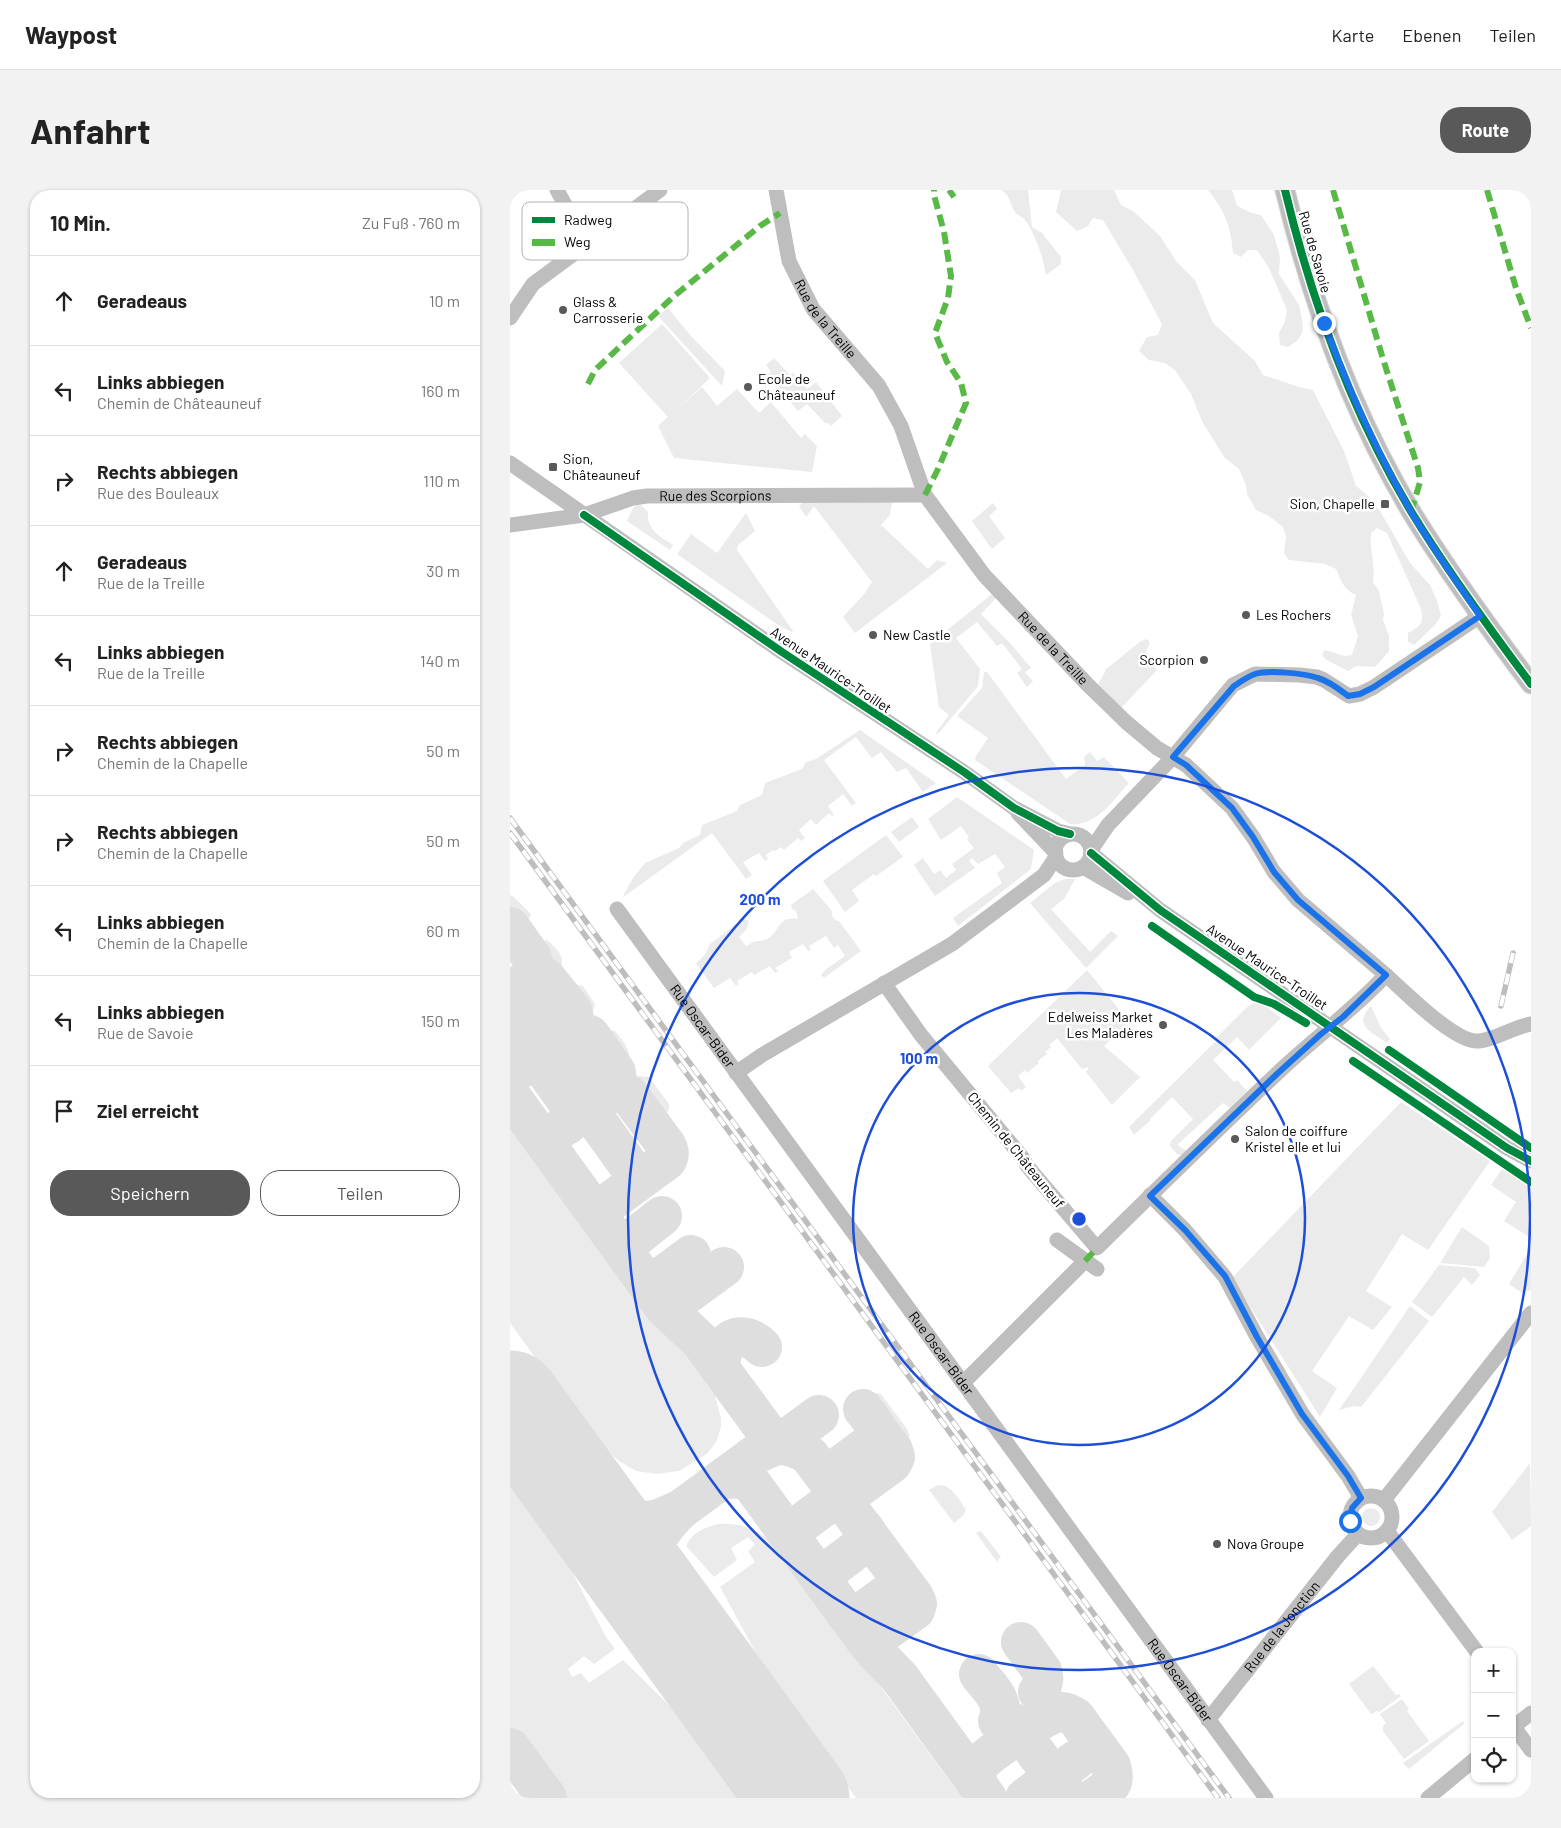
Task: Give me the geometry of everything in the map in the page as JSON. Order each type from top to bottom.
[{"type":"main road","name":"Rue de Savoie","points":[[1285,190],[1310,285],[1354,400],[1374,442],[1411,512],[1480,616],[1531,684]]},
{"type":"street","points":[[557,190],[564,202]]},
{"type":"street","points":[[644,202],[660,190]]},
{"type":"street","name":"Rue de la Treille","points":[[776,190],[789,261],[814,308],[879,386],[901,426],[925,495],[984,575],[1087,684],[1126,722],[1157,748],[1186,765],[1232,808],[1253,837],[1274,872],[1298,900],[1445,1026],[1471,1041],[1481,1041],[1531,1024]]},
{"type":"street","points":[[510,318],[533,284],[566,260]]},
{"type":"street","name":"Avenue Maurice-Troillet","points":[[510,463],[782,652],[964,772],[1014,808],[1058,831],[1075,834]]},
{"type":"street","name":"Rue des Scorpions","points":[[510,525],[584,515],[633,498],[647,496],[925,495]]},
{"type":"street","points":[[1044,875],[1067,869],[1076,870],[1088,857],[1108,825],[1173,757],[1234,686],[1247,678],[1255,674],[1264,673],[1317,677],[1348,696],[1360,694],[1374,687],[1480,616]]},
{"type":"street","name":"Avenue Maurice-Troillet","points":[[1014,808],[1056,855]]},
{"type":"street","points":[[736,1073],[762,1055],[952,944],[1044,875],[1056,855],[1059,841],[1075,834],[1108,825]]},
{"type":"street","points":[[1075,834],[1086,840],[1088,857]]},
{"type":"street","points":[[1056,855],[1060,864],[1067,869]]},
{"type":"street","name":"Avenue Maurice-Troillet","points":[[1088,857],[1106,881],[1160,910],[1507,1148],[1531,1168]]},
{"type":"street","name":"Rue Oscar-Bider","points":[[617,909],[1266,1798]]},
{"type":"street","points":[[1361,1498],[1348,1476],[1302,1414],[1257,1337],[1225,1276],[1185,1230],[1150,1196],[1278,1073],[1343,1017],[1386,975]]},
{"type":"street","name":"Chemin de Châteauneuf","points":[[884,983],[921,1035],[1022,1157],[1028,1167],[1098,1248],[1150,1196]]},
{"type":"street","name":"Avenue Maurice-Troillet","points":[[1507,1148],[1531,1161]]},
{"type":"street","points":[[963,1383],[1091,1265],[1057,1240]]},
{"type":"street","points":[[1384,1500],[1531,1313]]},
{"type":"street","points":[[1372,1496],[1384,1500],[1390,1507],[1392,1517],[1387,1531],[1375,1538],[1364,1537],[1358,1534],[1352,1528],[1349,1517],[1353,1506],[1361,1498],[1372,1496]]},
{"type":"street","points":[[1387,1531],[1474,1648]]},
{"type":"street","name":"Rue de la Jonction","points":[[1208,1720],[1338,1556],[1358,1534]]},
{"type":"street","points":[[1516,1725],[1531,1712]]},
{"type":"street","points":[[1516,1732],[1531,1750]]},
{"type":"street","points":[[1428,1798],[1471,1762]]},
{"type":"shaded area","points":[[1002,190],[1028,190],[1032,227],[1042,233],[1061,257],[1061,264],[1046,275],[1036,240],[1024,219],[1017,214]]},
{"type":"shaded area","points":[[1061,190],[1114,190],[1121,205],[1133,211],[1160,236],[1176,261],[1195,280],[1213,323],[1255,361],[1263,375],[1313,390],[1344,451],[1356,486],[1367,495],[1380,511],[1410,563],[1430,585],[1437,601],[1441,616],[1435,625],[1414,645],[1408,642],[1408,633],[1422,621],[1421,609],[1387,533],[1377,528],[1371,533],[1373,582],[1379,591],[1384,614],[1383,620],[1389,636],[1389,651],[1375,667],[1356,666],[1348,671],[1325,659],[1322,654],[1325,650],[1345,656],[1352,655],[1358,636],[1351,615],[1356,595],[1346,588],[1336,569],[1325,564],[1289,560],[1284,553],[1286,537],[1283,527],[1269,516],[1256,510],[1247,494],[1246,485],[1239,469],[1224,457],[1202,421],[1191,394],[1175,370],[1165,363],[1149,360],[1139,351],[1147,337],[1158,335],[1162,324],[1103,220],[1093,218],[1088,226],[1077,231],[1056,212]]},
{"type":"shaded area","points":[[1208,190],[1232,190],[1237,206],[1261,215],[1274,235],[1280,257],[1279,274],[1299,305],[1302,319],[1303,331],[1298,340],[1288,347],[1280,345],[1279,333],[1285,321],[1287,310],[1269,268],[1257,250],[1248,250],[1241,257],[1233,253],[1231,235],[1226,220],[1219,205]]},
{"type":"shaded area","points":[[668,308],[690,335],[725,371],[722,386],[658,316]]},
{"type":"shaded area","points":[[662,324],[710,378],[673,413],[702,387],[717,406],[737,389],[759,413],[771,402],[801,438],[805,434],[817,446],[812,472],[674,458],[658,426],[668,417],[619,363]]},
{"type":"shaded area","points":[[774,358],[790,375],[793,373],[807,389],[816,382],[842,416],[831,426],[827,422],[826,424],[807,404],[798,411],[767,375],[771,372],[766,365]]},
{"type":"shaded area","points":[[892,500],[890,515],[881,525],[928,569],[937,560],[947,563],[855,633],[843,617],[865,593],[872,582],[814,506],[806,517],[799,506],[804,501]]},
{"type":"shaded area","points":[[639,503],[648,512],[650,524],[655,532],[673,545],[670,550],[627,521],[633,508]]},
{"type":"shaded area","points":[[993,503],[997,509],[989,516],[1005,538],[992,549],[972,521]]},
{"type":"shaded area","points":[[746,513],[755,531],[738,545],[737,550],[792,632],[778,625],[677,554],[691,534],[717,553]]},
{"type":"shaded area","points":[[992,594],[996,598],[981,614],[1011,644],[1031,668],[1025,672],[1033,681],[1027,687],[1017,673],[1022,669],[1002,643],[997,646],[977,622],[956,638],[980,669],[978,686],[938,734],[936,733],[949,715],[939,707],[930,644]]},
{"type":"shaded area","points":[[1147,639],[1150,643],[1146,651],[1156,663],[1154,667],[1157,670],[1121,708],[1098,684],[1105,670],[1141,641]]},
{"type":"shaded area","points":[[984,672],[987,672],[1066,779],[1085,765],[1084,757],[1090,752],[1097,761],[1104,757],[1129,783],[1096,817],[1079,824],[1070,824],[975,760],[988,738],[957,716],[982,688]]},
{"type":"shaded area","points":[[860,730],[936,783],[923,792],[906,768],[897,772],[881,752],[872,758],[856,737],[824,760],[856,803],[852,806],[843,794],[828,806],[834,815],[832,816],[829,813],[816,825],[811,819],[799,830],[805,838],[801,841],[798,838],[784,850],[781,847],[775,851],[773,850],[766,855],[768,859],[765,861],[759,853],[743,862],[752,875],[746,879],[712,833],[622,898],[633,878],[645,863],[679,848],[683,843],[700,835],[702,825],[737,811],[740,805],[762,795],[765,783],[802,769],[806,762],[816,759]]},
{"type":"shaded area","points":[[957,797],[1034,850],[1031,869],[958,926],[953,918],[1002,883],[997,873],[1005,867],[995,854],[978,864],[972,858],[969,861],[975,868],[935,896],[914,865],[923,858],[934,874],[940,870],[946,878],[956,870],[952,864],[974,848],[961,826],[941,840],[928,819]]},
{"type":"shaded area","points":[[912,817],[919,827],[899,842],[891,832]]},
{"type":"shaded area","points":[[886,835],[903,857],[852,890],[859,901],[845,912],[823,881]]},
{"type":"shaded area","points":[[1065,879],[1075,879],[1064,899],[1051,909],[1090,952],[1111,931],[1118,936],[1086,968],[1030,903],[1055,883]]},
{"type":"shaded area","points":[[813,889],[832,911],[832,916],[835,920],[839,921],[861,951],[824,978],[821,975],[825,970],[845,956],[838,945],[834,948],[826,936],[809,946],[811,950],[808,951],[803,944],[789,952],[792,958],[775,968],[778,971],[775,973],[770,966],[754,975],[752,972],[737,981],[739,984],[736,986],[730,978],[714,988],[696,963],[705,955],[710,944],[743,919],[749,921],[746,930],[739,937],[746,946],[753,942],[767,939],[783,921],[798,919],[796,911],[792,909],[791,905]]},
{"type":"shaded area","points":[[510,895],[530,913],[531,915],[527,922],[519,924],[510,914]]},
{"type":"shaded area","points":[[547,940],[558,951],[562,959],[557,972],[553,972],[536,949],[538,943]]},
{"type":"shaded area","points":[[1087,970],[1130,1023],[1104,1046],[1140,1077],[1112,1105],[1086,1072],[1089,1067],[1082,1069],[1057,1038],[1049,1045],[1051,1047],[1045,1052],[1047,1054],[1038,1061],[1039,1063],[1027,1073],[1025,1070],[1018,1076],[1026,1087],[1021,1091],[1019,1088],[1011,1093],[988,1066]]},
{"type":"shaded area","points":[[575,984],[583,986],[595,1004],[593,1011],[590,1013],[583,1014],[567,992],[569,986]]},
{"type":"shaded area","points":[[1258,1000],[1281,1018],[1249,1050],[1237,1037],[1213,1060],[1234,1082],[1237,1080],[1247,1091],[1230,1108],[1223,1103],[1177,1145],[1187,1151],[1181,1155],[1177,1154],[1170,1146],[1171,1141],[1193,1119],[1172,1097],[1134,1135],[1129,1127],[1216,1041],[1215,1039],[1246,1008]]},
{"type":"shaded area","points":[[1371,1006],[1381,1028],[1390,1039],[1387,1043],[1366,1028],[1363,1018]]},
{"type":"shaded area","points":[[612,1030],[615,1031],[628,1049],[629,1054],[626,1062],[620,1065],[602,1039],[604,1033]]},
{"type":"shaded area","points":[[639,1076],[649,1077],[669,1104],[666,1114],[657,1116],[633,1083],[633,1079]]},
{"type":"shaded area","points":[[1401,1102],[1490,1161],[1428,1250],[1402,1234],[1366,1291],[1392,1307],[1373,1330],[1349,1316],[1312,1371],[1337,1388],[1320,1417],[1232,1278]]},
{"type":"shaded area","points":[[510,1116],[715,1396],[721,1418],[721,1427],[717,1440],[708,1453],[679,1471],[656,1474],[636,1471],[619,1461],[596,1441],[510,1323]]},
{"type":"shaded area","points":[[1502,1169],[1531,1188],[1531,1238],[1504,1221],[1516,1202],[1491,1185]]},
{"type":"shaded area","points":[[1462,1227],[1489,1246],[1490,1258],[1484,1267],[1440,1263]]},
{"type":"shaded area","points":[[1531,1247],[1531,1290],[1522,1293],[1509,1284]]},
{"type":"shaded area","points":[[1439,1265],[1475,1268],[1480,1275],[1472,1285],[1464,1277],[1432,1317],[1412,1302]]},
{"type":"shaded area","points":[[1410,1306],[1429,1321],[1361,1407],[1354,1406],[1339,1410]]},
{"type":"shaded area","points":[[881,1394],[907,1429],[910,1436],[896,1446],[865,1403],[870,1395]]},
{"type":"shaded area","points":[[1530,1463],[1531,1526],[1512,1540],[1492,1512]]},
{"type":"shaded area","points":[[510,1479],[558,1545],[606,1637],[615,1649],[594,1664],[584,1656],[568,1669],[572,1677],[581,1673],[589,1683],[623,1660],[689,1725],[742,1798],[561,1798],[510,1729]]},
{"type":"shaded area","points":[[941,1485],[953,1491],[966,1510],[964,1515],[954,1523],[929,1490]]},
{"type":"shaded area","points":[[1371,1508],[1377,1511],[1380,1517],[1377,1523],[1371,1526],[1365,1523],[1362,1517],[1365,1511]]},
{"type":"shaded area","points":[[718,1524],[730,1524],[752,1529],[772,1543],[782,1553],[962,1798],[856,1798],[761,1668],[763,1666],[720,1587],[755,1562],[748,1551],[755,1544],[748,1537],[731,1548],[737,1560],[714,1577],[686,1546],[695,1534]]},
{"type":"shaded area","points":[[980,1531],[1001,1557],[998,1559],[998,1563],[976,1533]]},
{"type":"shaded area","points":[[1373,1666],[1396,1695],[1399,1694],[1401,1696],[1379,1712],[1371,1714],[1349,1684]]},
{"type":"shaded area","points":[[1402,1699],[1409,1709],[1407,1711],[1429,1741],[1404,1759],[1383,1731],[1383,1726],[1386,1723],[1380,1714]]},
{"type":"shaded area","points":[[1463,1721],[1465,1723],[1409,1769],[1403,1763]]},
{"type":"taxiway","points":[[510,927],[532,958],[533,968],[530,978]]},
{"type":"taxiway","points":[[510,992],[531,978],[546,978],[573,1012],[574,1022],[570,1032],[514,1073],[510,1078]]},
{"type":"taxiway","points":[[510,994],[519,994],[527,998],[550,1030],[551,1041],[548,1048],[559,1048],[566,1051],[587,1078],[593,1094],[589,1108]]},
{"type":"taxiway","points":[[510,1023],[527,1048],[528,1053],[523,1066]]},
{"type":"taxiway","points":[[537,1132],[546,1135],[556,1132],[611,1092],[617,1083],[616,1072],[590,1035],[580,1031],[570,1032]]},
{"type":"taxiway","points":[[523,1066],[533,1064],[544,1069],[569,1104],[571,1114],[567,1125]]},
{"type":"taxiway","points":[[588,1202],[596,1205],[607,1204],[667,1160],[669,1156],[666,1145],[628,1094],[621,1090],[611,1092]]},
{"type":"taxiway","points":[[510,1095],[664,1307],[699,1340],[768,1434],[785,1445]]},
{"type":"taxiway","points":[[580,1115],[588,1115],[596,1120],[634,1173],[634,1184]]},
{"type":"taxiway","points":[[627,1256],[628,1243],[662,1216]]},
{"type":"taxiway","points":[[655,1294],[656,1281],[691,1255]]},
{"type":"taxiway","points":[[675,1317],[674,1307],[680,1299],[724,1267]]},
{"type":"taxiway","points":[[721,1370],[723,1351],[726,1344],[732,1340],[738,1337],[746,1338],[762,1347]]},
{"type":"taxiway","points":[[821,1470],[833,1471],[875,1440],[876,1428],[863,1409]]},
{"type":"taxiway","points":[[562,1473],[585,1498],[604,1512],[626,1520],[648,1521],[659,1519],[680,1510],[756,1454],[782,1442],[819,1415]]},
{"type":"taxiway","points":[[838,1493],[851,1493],[892,1463],[895,1457],[893,1450],[876,1428]]},
{"type":"taxiway","points":[[775,1445],[793,1447],[809,1455],[914,1597],[917,1604],[915,1610],[876,1638],[864,1638]]},
{"type":"taxiway","points":[[721,1480],[736,1478],[751,1483],[875,1652],[900,1678],[987,1798]]},
{"type":"taxiway","points":[[782,1526],[793,1528],[798,1526],[833,1500],[834,1488]]},
{"type":"taxiway","points":[[680,1510],[655,1542],[650,1572],[660,1602],[681,1636]]},
{"type":"taxiway","points":[[815,1571],[823,1573],[829,1570],[865,1543],[867,1537],[865,1530]]},
{"type":"taxiway","points":[[846,1614],[858,1615],[897,1587],[898,1575]]},
{"type":"taxiway","points":[[1021,1642],[1042,1671],[1043,1682],[1038,1692]]},
{"type":"taxiway","points":[[979,1674],[996,1696],[1000,1707],[998,1721],[1012,1722],[1017,1727],[1069,1798]]},
{"type":"taxiway","points":[[977,1784],[978,1770],[987,1757],[1043,1719],[1052,1714],[1063,1712],[1076,1718],[1111,1766],[1113,1772],[1112,1782],[1094,1798]]},
{"type":"taxiway","points":[[510,1748],[547,1798]]},
{"type":"taxiway","points":[[1025,1798],[1076,1760]]},
{"type":"runway","points":[[510,1401],[799,1798]]},
{"type":"railway","points":[[510,818],[1229,1798]]},
{"type":"railway","points":[[510,833],[1218,1798]]},
{"type":"railway","points":[[1501,1006],[1513,953]]},
{"type":"marked path","points":[[925,495],[966,403],[961,383],[947,362],[935,333],[948,298],[951,276],[944,232],[934,190]]},
{"type":"marked path","points":[[949,190],[954,197]]},
{"type":"marked path","points":[[1333,190],[1383,359],[1418,468],[1420,482],[1411,512]]},
{"type":"marked path","points":[[1487,190],[1516,288],[1531,328]]},
{"type":"marked path","points":[[588,384],[595,370],[673,297],[760,226],[780,213]]},
{"type":"marked path","points":[[1085,1261],[1097,1248]]},
{"type":"cycle path","points":[[1285,190],[1308,274],[1336,356],[1390,475],[1412,513],[1469,600],[1531,684]]},
{"type":"cycle path","points":[[584,515],[782,652],[964,772],[1014,808],[1058,831],[1070,834]]},
{"type":"cycle path","points":[[1091,853],[1160,910],[1507,1148],[1531,1161]]},
{"type":"cycle path","points":[[1152,926],[1254,997],[1274,1004],[1306,1023]]},
{"type":"cycle path","points":[[1389,1050],[1531,1148]]},
{"type":"cycle path","points":[[1353,1061],[1531,1182]]},
{"type":"place","name":"Glass & Carrosserie","points":[[563,310]]},
{"type":"place","name":"Ecole de Châteauneuf","points":[[748,387]]},
{"type":"place","name":"Sion, Châteauneuf","points":[[553,467]]},
{"type":"place","name":"Sion, Chapelle","points":[[1385,504]]},
{"type":"place","name":"Les Rochers","points":[[1246,615]]},
{"type":"place","name":"New Castle","points":[[873,635]]},
{"type":"place","name":"Scorpion","points":[[1204,660]]},
{"type":"place","name":"Edelweiss Market Les Maladères","points":[[1163,1025]]},
{"type":"place","name":"Salon de coiffure Kristel elle et lui","points":[[1235,1139]]},
{"type":"place","name":"Nova Groupe","points":[[1217,1544]]},
{"type":"route","points":[[1324,323],[1354,400],[1390,473],[1411,512],[1480,616],[1374,687],[1360,694],[1348,696],[1317,677],[1255,674],[1234,686],[1222,698],[1173,757],[1186,765],[1232,808],[1253,837],[1274,872],[1298,900],[1386,975],[1343,1017],[1307,1046],[1278,1073],[1150,1196],[1185,1230],[1225,1276],[1257,1337],[1302,1414],[1348,1476],[1361,1498],[1352,1508],[1350,1521]]}]
